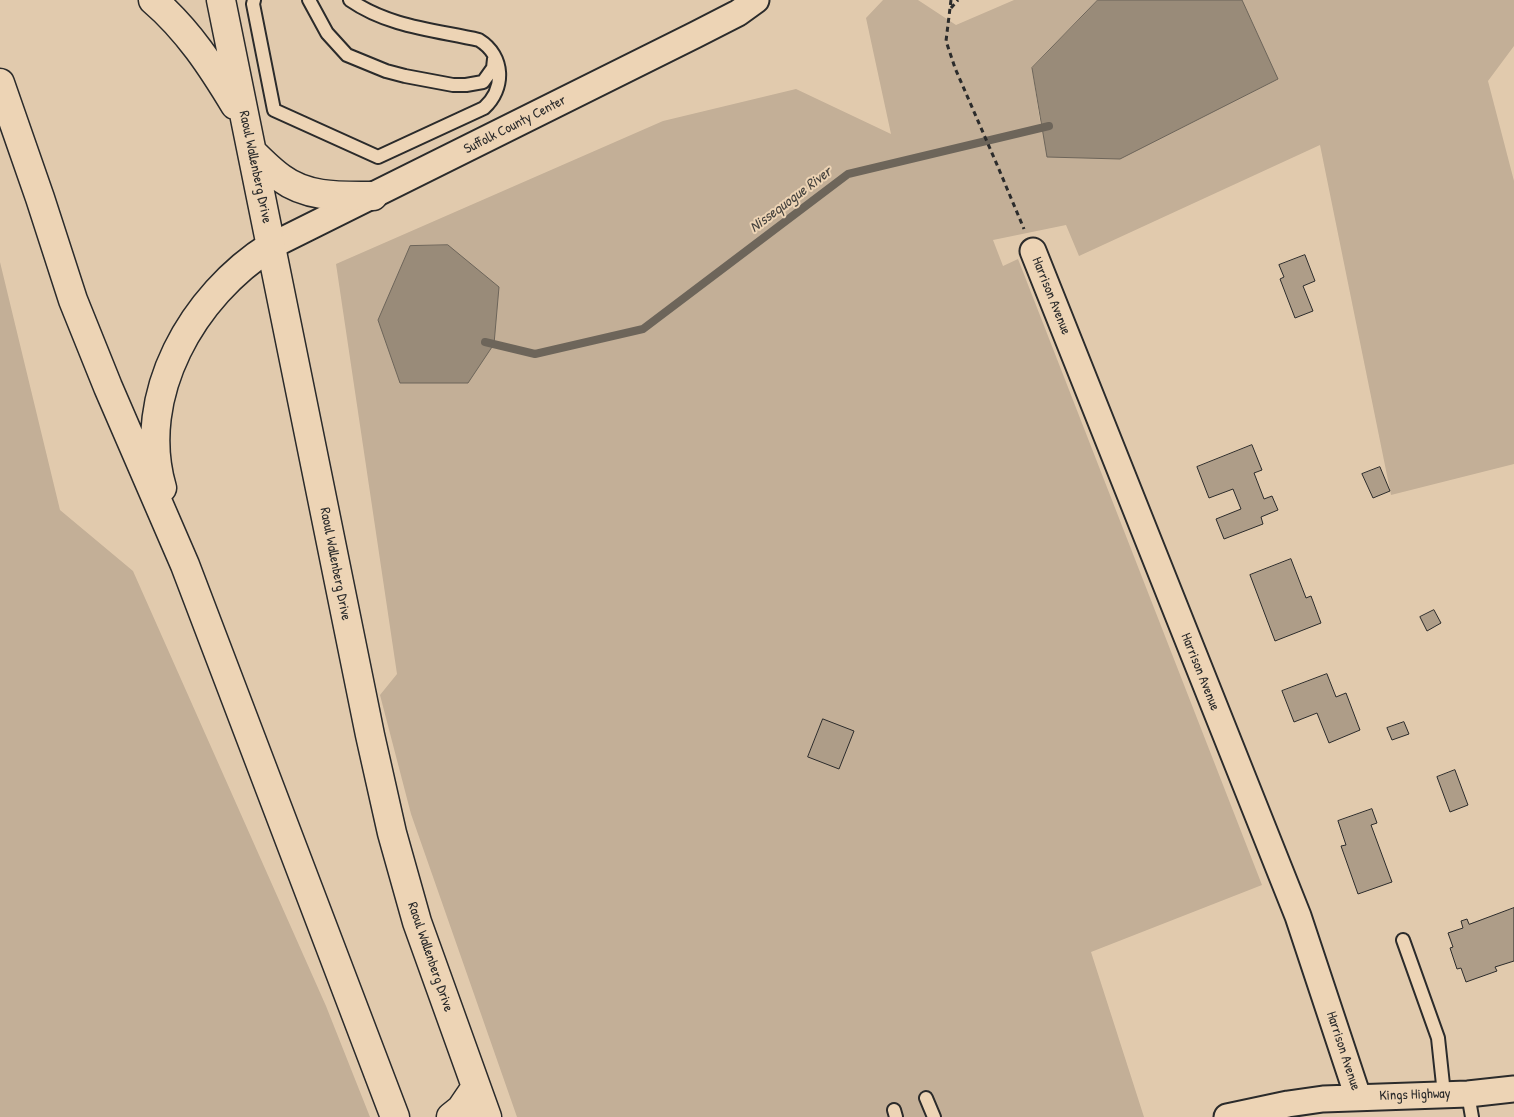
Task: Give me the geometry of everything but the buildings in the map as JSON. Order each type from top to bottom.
[{"type":"street","points":[[153,0],[199,48],[245,122]]},
{"type":"street","name":"Raoul Wallenberg Drive","points":[[221,0],[370,734],[392,833],[417,922],[487,1117]]},
{"type":"street","name":"Suffolk County Center","points":[[271,246],[695,35],[756,0]]},
{"type":"street","points":[[0,83],[73,300]]},
{"type":"street","points":[[0,130],[73,300],[111,395],[185,565],[396,1117]]},
{"type":"street","points":[[252,152],[282,178],[304,190],[331,196],[373,196]]},
{"type":"street","points":[[185,565],[157,471],[156,430],[163,389],[179,346],[202,309],[233,274],[271,246]]},
{"type":"street","name":"Harrison Avenue","points":[[1033,251],[1298,916],[1358,1097]]},
{"type":"street","points":[[451,1117],[460,1109],[476,1087]]},
{"type":"street","name":"Kings Highway","points":[[1228,1117],[1288,1104],[1324,1099],[1358,1097],[1462,1102],[1514,1089]]},
{"type":"lane","points":[[254,0],[253,4],[274,110],[378,157],[484,108],[491,102],[499,85],[500,77],[494,54],[486,44],[479,40],[425,30],[392,21],[350,0]]},
{"type":"lane","points":[[308,0],[326,33],[341,50],[347,55],[386,72],[446,84],[475,84],[483,82],[488,76],[494,64],[494,54]]},
{"type":"lane","points":[[1403,940],[1462,1102]]},
{"type":"lane","points":[[926,1098],[934,1117]]},
{"type":"path","points":[[950,0],[946,41],[955,68],[1033,251]]},
{"type":"path","points":[[950,8],[958,0]]},
{"type":"shaded area","points":[[883,0],[918,0],[956,25],[1014,0],[1098,0],[1032,68],[1041,128],[1277,80],[1242,0],[1514,0],[1514,46],[1488,81],[1514,181],[1514,464],[1391,495],[1320,145],[1079,256],[1066,225],[993,240],[1003,266],[1018,259],[1262,885],[1091,952],[1144,1117],[517,1117],[411,814],[380,695],[397,674],[336,264],[663,121],[796,89],[891,134],[866,18]]},
{"type":"shaded area","points":[[1098,0],[1242,0],[1278,79],[1120,159],[1047,157],[1032,68]]},
{"type":"shaded area","points":[[448,245],[499,287],[494,344],[468,383],[400,383],[378,320],[410,246]]},
{"type":"shaded area","points":[[0,262],[60,510],[133,571],[326,1006],[370,1117],[0,1117]]},
{"type":"waterway","name":"Nissequogue River","points":[[485,342],[535,354],[643,329],[848,174],[1049,126]]}]
